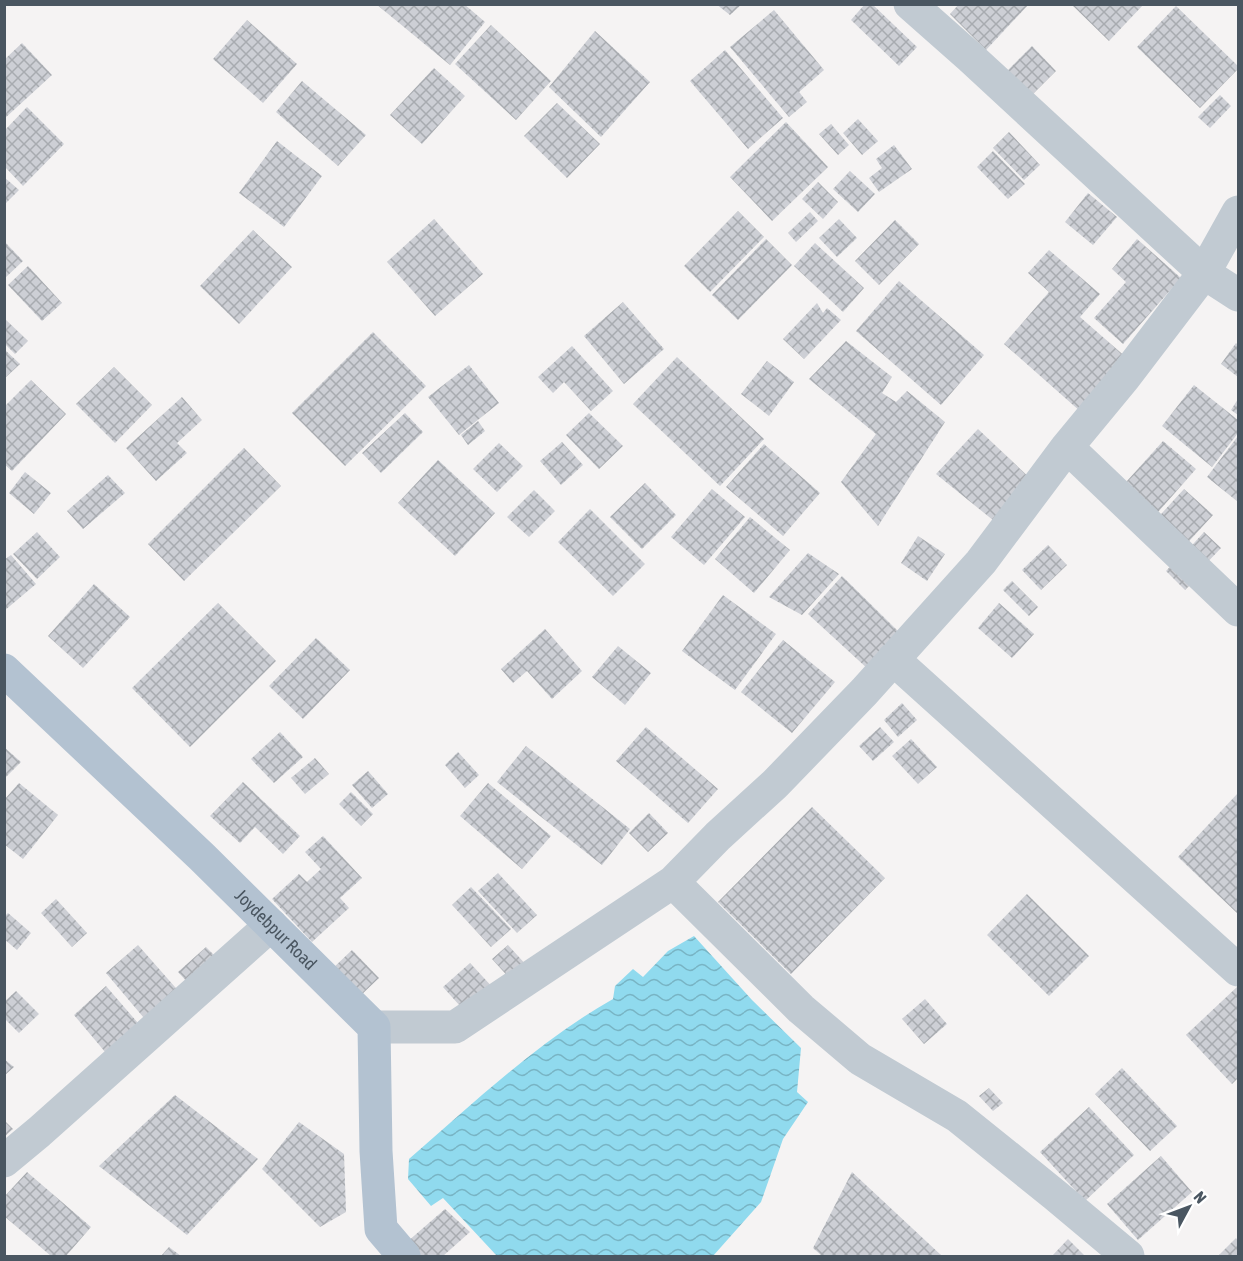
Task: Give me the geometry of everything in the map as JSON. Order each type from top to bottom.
[{"type":"main road","name":"Joydebpur Road","points":[[4,670],[202,857],[374,1027]]},
{"type":"main road","points":[[374,1027],[376,1151],[381,1229],[404,1257]]},
{"type":"street","points":[[910,4],[1204,273],[1239,295]]},
{"type":"street","points":[[374,1027],[455,1027],[673,882],[718,836],[775,784],[893,659],[981,561],[1204,273],[1239,212]]},
{"type":"street","points":[[1067,447],[1239,610]]},
{"type":"street","points":[[893,659],[1239,970]]},
{"type":"street","points":[[673,882],[801,1010],[860,1059],[957,1116],[1055,1194],[1128,1257]]},
{"type":"street","points":[[4,1161],[271,925]]},
{"type":"water","points":[[694,936],[752,1000],[801,1048],[797,1092],[808,1102],[783,1139],[761,1202],[713,1256],[497,1256],[443,1198],[431,1206],[408,1179],[409,1159],[533,1053],[586,1015],[613,999],[615,986],[633,969],[643,977],[668,951]]},
{"type":"building","points":[[376,4],[464,4],[485,22],[450,65]]},
{"type":"building","points":[[716,4],[742,4],[730,15]]},
{"type":"building","points":[[865,4],[872,4],[917,47],[899,66],[851,20]]},
{"type":"building","points":[[959,4],[1029,4],[986,50],[950,14]]},
{"type":"building","points":[[1071,4],[1144,4],[1109,41]]},
{"type":"building","points":[[1176,6],[1238,66],[1238,69],[1200,108],[1137,47]]},
{"type":"building","points":[[774,10],[824,70],[799,92],[807,102],[789,117],[730,47]]},
{"type":"building","points":[[247,20],[297,64],[263,103],[213,59]]},
{"type":"building","points":[[491,25],[551,81],[516,120],[455,64]]},
{"type":"building","points":[[595,31],[650,82],[601,137],[549,87]]},
{"type":"building","points":[[22,43],[52,75],[4,119],[4,60]]},
{"type":"building","points":[[1032,46],[1056,71],[1028,99],[1003,75]]},
{"type":"building","points":[[725,50],[783,118],[748,149],[690,81]]},
{"type":"building","points":[[434,68],[465,96],[422,144],[390,115]]},
{"type":"building","points":[[302,81],[366,135],[338,166],[276,112]]},
{"type":"building","points":[[1220,95],[1231,106],[1210,128],[1198,117]]},
{"type":"building","points":[[557,103],[600,144],[567,178],[524,136]]},
{"type":"building","points":[[27,107],[64,144],[23,186],[5,167],[5,130]]},
{"type":"building","points":[[858,119],[878,141],[862,155],[843,133]]},
{"type":"building","points":[[786,122],[828,167],[772,221],[730,177]]},
{"type":"building","points":[[831,124],[849,145],[838,155],[819,134]]},
{"type":"building","points":[[1009,132],[1040,165],[1024,180],[993,148]]},
{"type":"building","points":[[277,141],[322,176],[284,227],[239,193]]},
{"type":"building","points":[[894,145],[912,169],[879,192],[869,178],[882,168],[876,159]]},
{"type":"building","points":[[993,151],[1025,184],[1008,199],[977,167]]},
{"type":"building","points":[[850,171],[875,194],[858,212],[833,189]]},
{"type":"building","points":[[4,177],[19,190],[4,205]]},
{"type":"building","points":[[818,182],[838,202],[823,219],[802,199]]},
{"type":"building","points":[[1088,193],[1117,217],[1093,245],[1065,222]]},
{"type":"building","points":[[738,211],[764,237],[710,292],[684,266]]},
{"type":"building","points":[[810,212],[818,221],[796,242],[788,233]]},
{"type":"building","points":[[434,219],[483,274],[435,316],[387,262]]},
{"type":"building","points":[[839,219],[857,238],[837,257],[819,238]]},
{"type":"building","points":[[895,220],[919,244],[879,285],[855,261]]},
{"type":"building","points":[[253,230],[292,267],[239,324],[200,286]]},
{"type":"building","points":[[766,239],[792,265],[738,320],[712,295]]},
{"type":"building","points":[[1137,239],[1181,278],[1123,344],[1094,318],[1126,282],[1112,269]]},
{"type":"building","points":[[4,241],[23,261],[4,279]]},
{"type":"building","points":[[815,243],[864,288],[843,312],[794,266]]},
{"type":"building","points":[[1049,250],[1100,294],[1080,317],[1128,359],[1081,412],[1004,344],[1049,292],[1028,273]]},
{"type":"building","points":[[28,266],[62,303],[42,321],[8,285]]},
{"type":"building","points":[[899,281],[984,355],[941,405],[856,331]]},
{"type":"building","points":[[623,302],[664,349],[624,384],[584,336]]},
{"type":"building","points":[[817,303],[823,313],[827,308],[841,320],[804,359],[783,339]]},
{"type":"building","points":[[4,318],[28,341],[15,354],[4,343]]},
{"type":"building","points":[[373,332],[426,386],[345,466],[292,413]]},
{"type":"building","points":[[846,341],[892,377],[882,393],[896,402],[907,391],[945,422],[878,526],[841,482],[876,434],[809,379]]},
{"type":"building","points":[[1236,343],[1238,345],[1238,377],[1221,364]]},
{"type":"building","points":[[572,346],[613,391],[591,411],[564,382],[553,393],[538,377]]},
{"type":"building","points":[[4,349],[20,364],[4,379]]},
{"type":"building","points":[[677,357],[764,439],[720,486],[633,404]]},
{"type":"building","points":[[767,361],[794,382],[769,416],[741,394]]},
{"type":"building","points":[[469,365],[499,403],[459,435],[428,397]]},
{"type":"building","points":[[114,367],[152,405],[115,443],[76,404]]},
{"type":"building","points":[[31,380],[66,414],[12,471],[4,464],[4,407]]},
{"type":"building","points":[[1194,385],[1238,420],[1238,433],[1212,467],[1162,426]]},
{"type":"building","points":[[182,397],[202,420],[177,443],[187,453],[156,481],[126,448]]},
{"type":"building","points":[[1238,399],[1238,415],[1231,410]]},
{"type":"building","points":[[405,413],[423,432],[381,473],[362,453]]},
{"type":"building","points":[[589,413],[623,446],[599,469],[566,435]]},
{"type":"building","points":[[478,421],[485,431],[468,445],[461,435]]},
{"type":"building","points":[[978,429],[1034,482],[999,525],[936,474]]},
{"type":"building","points":[[1238,436],[1238,502],[1207,477]]},
{"type":"building","points":[[1163,441],[1196,469],[1151,520],[1118,491]]},
{"type":"building","points":[[562,442],[583,465],[561,485],[540,461]]},
{"type":"building","points":[[499,443],[523,466],[497,492],[473,469]]},
{"type":"building","points":[[764,444],[820,493],[783,536],[726,487]]},
{"type":"building","points":[[244,448],[281,486],[184,581],[148,544]]},
{"type":"building","points":[[438,460],[495,513],[455,556],[398,503]]},
{"type":"building","points":[[25,472],[51,493],[34,514],[9,493]]},
{"type":"building","points":[[108,475],[125,493],[83,529],[67,511]]},
{"type":"building","points":[[645,483],[676,515],[642,549],[610,517]]},
{"type":"building","points":[[712,489],[745,517],[704,565],[671,537]]},
{"type":"building","points":[[1184,489],[1213,515],[1181,550],[1152,524]]},
{"type":"building","points":[[534,490],[555,511],[529,537],[507,517]]},
{"type":"building","points":[[590,509],[645,564],[613,596],[558,542]]},
{"type":"building","points":[[750,517],[790,550],[754,593],[715,559]]},
{"type":"building","points":[[37,532],[60,557],[37,579],[13,554]]},
{"type":"building","points":[[1204,532],[1221,548],[1201,569],[1185,553]]},
{"type":"building","points":[[918,536],[945,554],[927,581],[901,563]]},
{"type":"building","points":[[1048,545],[1067,565],[1041,590],[1022,570]]},
{"type":"building","points":[[808,553],[839,574],[802,615],[769,597]]},
{"type":"building","points":[[11,555],[36,584],[4,611],[4,560]]},
{"type":"building","points":[[1179,557],[1199,576],[1185,590],[1166,571]]},
{"type":"building","points":[[842,576],[900,633],[869,670],[808,614]]},
{"type":"building","points":[[1012,581],[1038,607],[1029,616],[1003,590]]},
{"type":"building","points":[[94,584],[130,617],[83,668],[48,636]]},
{"type":"building","points":[[723,595],[776,634],[735,690],[682,651]]},
{"type":"building","points":[[218,603],[276,661],[190,747],[132,688]]},
{"type":"building","points":[[999,603],[1034,634],[1012,658],[978,628]]},
{"type":"building","points":[[545,629],[582,671],[552,699],[527,671],[513,683],[501,669]]},
{"type":"building","points":[[316,638],[350,670],[303,719],[269,686]]},
{"type":"building","points":[[783,640],[835,682],[792,733],[741,692]]},
{"type":"building","points":[[618,646],[651,673],[625,705],[592,677]]},
{"type":"building","points":[[902,703],[917,720],[898,737],[884,720]]},
{"type":"building","points":[[646,727],[718,789],[688,823],[616,761]]},
{"type":"building","points":[[880,727],[894,742],[873,761],[859,746]]},
{"type":"building","points":[[280,732],[303,757],[274,783],[251,759]]},
{"type":"building","points":[[911,739],[937,767],[918,784],[892,756]]},
{"type":"building","points":[[526,746],[630,829],[602,865],[497,782]]},
{"type":"building","points":[[4,747],[21,762],[4,779]]},
{"type":"building","points":[[458,752],[479,775],[465,788],[445,765]]},
{"type":"building","points":[[315,758],[329,774],[305,794],[291,778]]},
{"type":"building","points":[[368,771],[388,794],[372,808],[352,785]]},
{"type":"building","points":[[243,782],[300,836],[283,854],[255,827],[240,843],[210,816]]},
{"type":"building","points":[[19,783],[58,815],[23,859],[4,844],[4,800]]},
{"type":"building","points":[[488,783],[551,836],[522,869],[460,816]]},
{"type":"building","points":[[351,792],[373,814],[361,826],[339,804]]},
{"type":"building","points":[[1238,793],[1238,914],[1178,857]]},
{"type":"building","points":[[812,807],[885,878],[791,974],[718,902]]},
{"type":"building","points":[[649,813],[668,833],[648,852],[629,833]]},
{"type":"building","points":[[323,836],[362,878],[340,898],[349,908],[312,942],[272,899],[299,874],[307,882],[321,869],[305,852]]},
{"type":"building","points":[[498,873],[537,915],[517,933],[478,891]]},
{"type":"building","points":[[471,887],[511,929],[491,947],[452,905]]},
{"type":"building","points":[[1027,894],[1089,956],[1049,996],[987,935]]},
{"type":"building","points":[[56,899],[87,933],[72,947],[41,913]]},
{"type":"building","points":[[8,913],[31,933],[17,950],[4,939],[4,917]]},
{"type":"building","points":[[138,945],[182,995],[149,1024],[106,973]]},
{"type":"building","points":[[508,945],[528,967],[512,981],[492,959]]},
{"type":"building","points":[[206,947],[219,960],[190,985],[178,972]]},
{"type":"building","points":[[352,950],[379,978],[358,998],[331,970]]},
{"type":"building","points":[[470,963],[496,991],[469,1016],[443,987]]},
{"type":"building","points":[[106,986],[144,1030],[111,1059],[74,1015]]},
{"type":"building","points":[[1238,986],[1238,1078],[1232,1084],[1186,1035]]},
{"type":"building","points":[[16,991],[39,1014],[19,1033],[4,1018],[4,1002]]},
{"type":"building","points":[[925,999],[947,1024],[924,1044],[902,1019]]},
{"type":"building","points":[[4,1059],[14,1067],[4,1076]]},
{"type":"building","points":[[1122,1068],[1177,1126],[1150,1151],[1095,1094]]},
{"type":"building","points":[[989,1088],[1003,1103],[993,1111],[979,1096]]},
{"type":"building","points":[[175,1095],[258,1159],[187,1235],[99,1166]]},
{"type":"building","points":[[1089,1107],[1134,1155],[1085,1201],[1040,1152]]},
{"type":"building","points":[[4,1120],[13,1129],[4,1137]]},
{"type":"building","points":[[299,1122],[344,1154],[346,1212],[320,1227],[262,1169]]},
{"type":"building","points":[[1161,1156],[1192,1192],[1138,1240],[1107,1204]]},
{"type":"building","points":[[27,1172],[91,1227],[66,1256],[51,1256],[4,1216],[4,1197]]},
{"type":"building","points":[[852,1172],[942,1256],[822,1256],[813,1248]]},
{"type":"building","points":[[445,1209],[470,1232],[443,1256],[420,1256],[407,1242]]},
{"type":"building","points":[[1236,1238],[1238,1256],[1218,1256]]},
{"type":"building","points":[[1068,1239],[1085,1256],[1052,1256]]},
{"type":"building","points":[[169,1247],[181,1256],[161,1256]]}]
